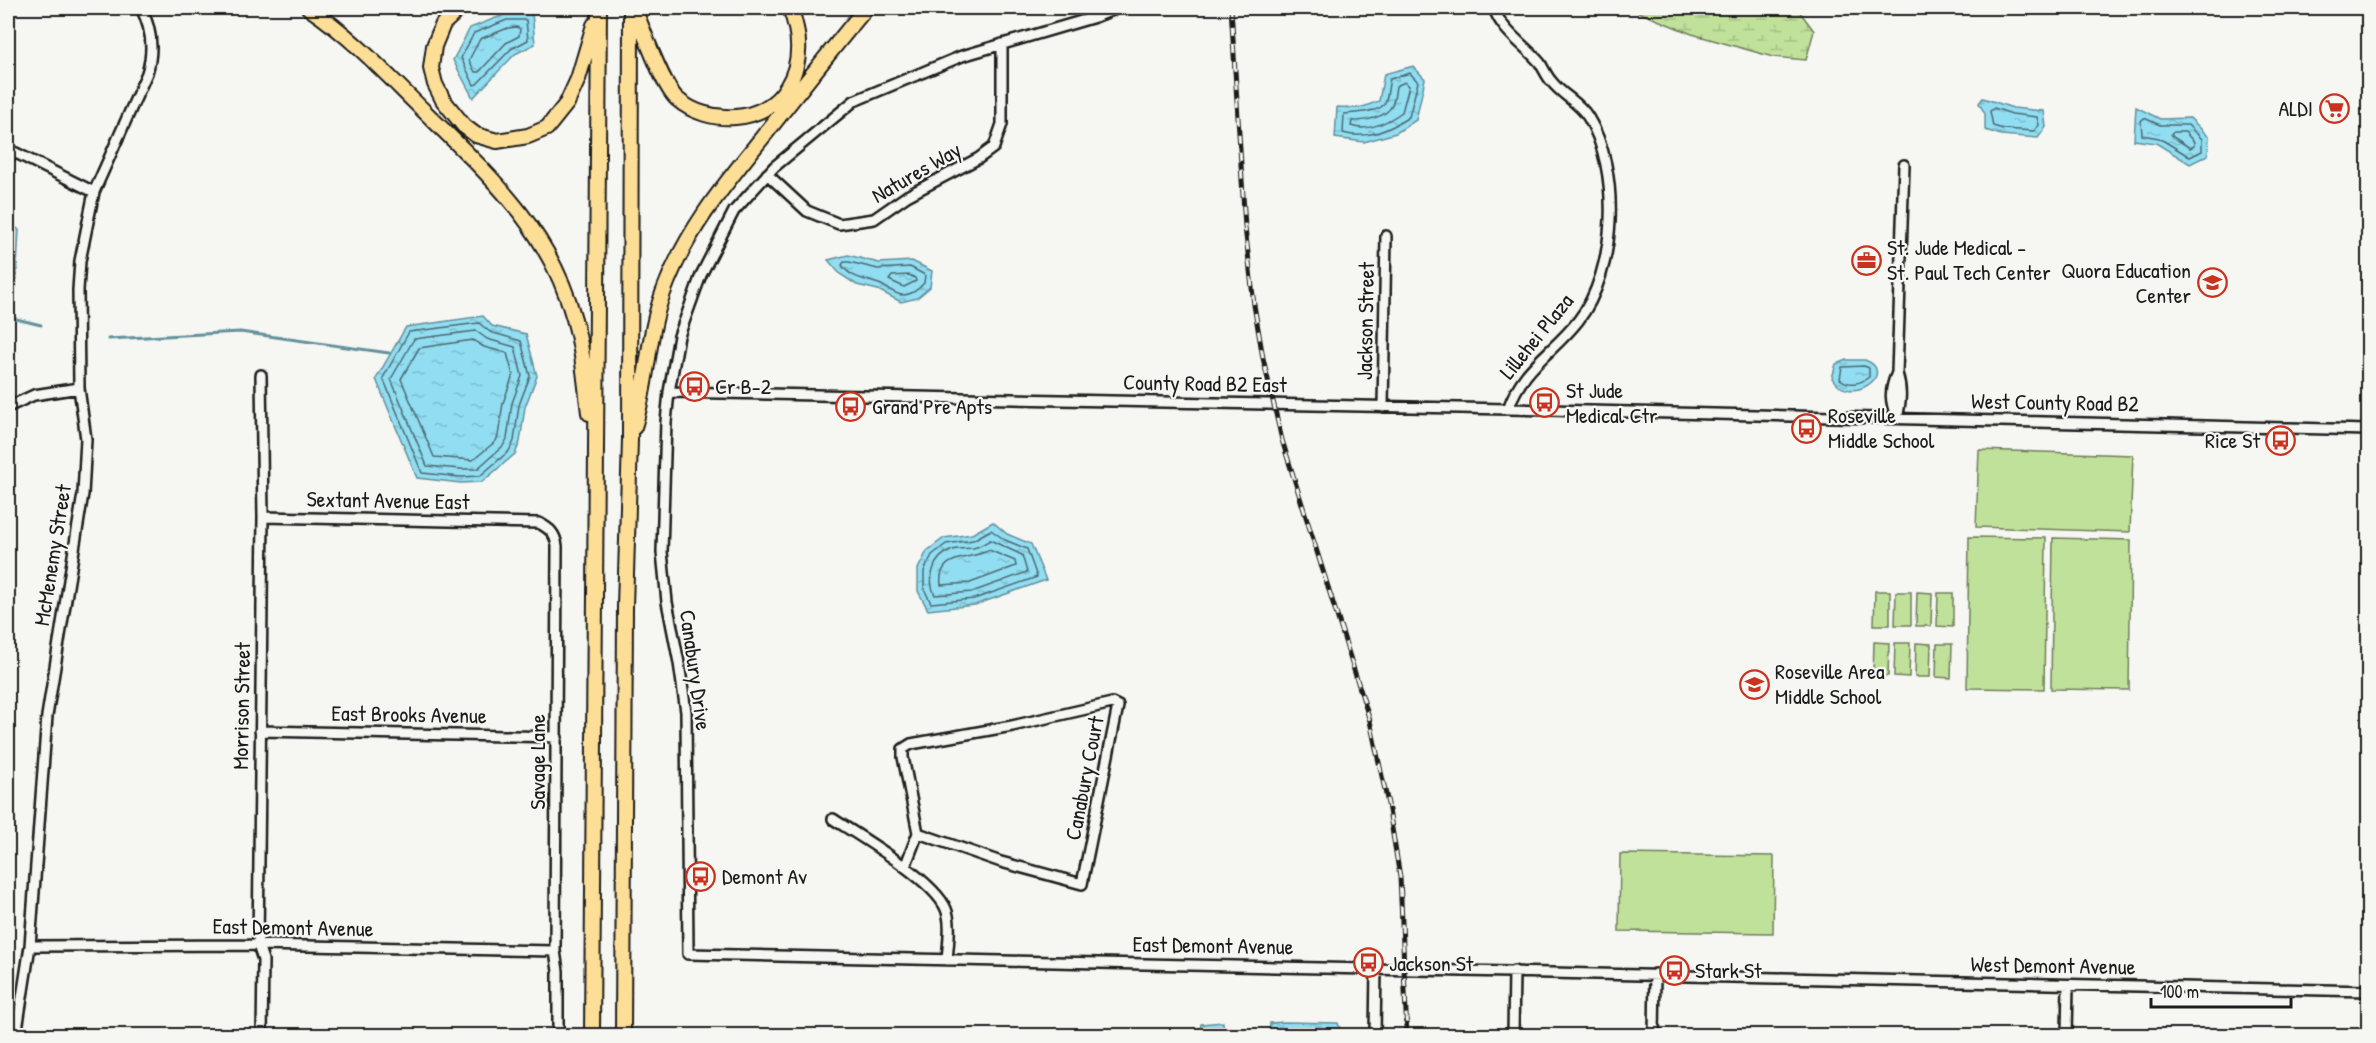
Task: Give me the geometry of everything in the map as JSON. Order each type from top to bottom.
[{"type":"highway","points":[[309,8],[360,48],[492,177],[524,215],[540,239],[565,290],[576,326],[585,373],[596,470]]},
{"type":"highway","points":[[460,8],[443,24],[434,46],[431,68],[435,84],[443,100],[464,126],[476,135],[497,141],[528,136],[547,129],[567,103],[579,79],[599,8]]},
{"type":"highway","points":[[592,1035],[599,8]]},
{"type":"highway","points":[[633,8],[663,78],[677,98],[695,110],[727,119],[760,110],[786,89],[794,75],[799,55],[798,36],[790,8]]},
{"type":"highway","points":[[623,1035],[625,607],[630,440],[633,8]]},
{"type":"highway","points":[[630,440],[642,402],[649,340],[656,315],[663,292],[686,242],[711,201],[866,8]]},
{"type":"street","name":"McMenemy Street","points":[[16,1035],[30,946],[47,716],[83,494],[86,439],[80,388],[80,270],[94,192],[147,73],[152,46],[150,31],[141,8]]},
{"type":"street","name":"Canabury Drive","points":[[688,954],[686,712],[667,602],[662,552],[669,392],[679,336],[701,275],[734,211],[767,174],[854,101],[962,56],[1095,17],[1118,8]]},
{"type":"street","name":"Lillehei Plaza","points":[[1494,8],[1514,38],[1540,64],[1552,83],[1582,108],[1590,120],[1602,156],[1612,210],[1606,256],[1589,303],[1578,321],[1524,376],[1514,390],[1508,409]]},
{"type":"street","name":"Natures Way","points":[[767,174],[807,211],[839,224],[874,219],[907,196],[979,158],[994,147],[1002,124],[1002,44]]},
{"type":"street","points":[[8,149],[94,192]]},
{"type":"street","points":[[1897,418],[1901,404],[1901,385],[1897,374],[1904,165]]},
{"type":"street","name":"Jackson Street","points":[[1383,407],[1386,236]]},
{"type":"street","name":"Morrison Street","points":[[261,375],[263,518],[258,945],[263,960],[261,1035]]},
{"type":"street","points":[[8,407],[34,395],[80,388]]},
{"type":"street","name":"County Road B2 East","points":[[669,392],[1740,414]]},
{"type":"street","name":"West County Road B2","points":[[1740,414],[2368,430]]},
{"type":"street","name":"Sextant Avenue East","points":[[263,518],[512,522]]},
{"type":"street","name":"Savage Lane","points":[[512,522],[539,523],[551,529],[557,546],[555,951],[558,971],[558,1035]]},
{"type":"street","name":"Canabury Court","points":[[1112,703],[1118,706],[1082,884],[1001,862],[918,833],[903,749],[911,744],[1012,726],[1101,704],[1112,703]]},
{"type":"street","name":"East Brooks Avenue","points":[[260,731],[557,736]]},
{"type":"street","points":[[833,819],[905,867],[937,895],[946,910],[947,960]]},
{"type":"street","points":[[905,867],[918,833]]},
{"type":"street","name":"East Demont Avenue","points":[[30,946],[258,945],[555,951]]},
{"type":"street","name":"East Demont Avenue","points":[[688,954],[1736,976]]},
{"type":"street","points":[[1375,1035],[1376,968]]},
{"type":"street","points":[[1513,1035],[1514,971]]},
{"type":"street","points":[[1654,974],[1654,1035]]},
{"type":"street","name":"West Demont Avenue","points":[[1736,976],[2368,992]]},
{"type":"street","points":[[2067,1035],[2068,985]]},
{"type":"green space","points":[[1628,8],[1797,8],[1814,31],[1806,60],[1773,57],[1692,34]]},
{"type":"green space","points":[[1979,450],[2133,455],[2130,532],[1976,527]]},
{"type":"green space","points":[[1969,537],[2046,538],[2044,689],[1967,688]]},
{"type":"green space","points":[[2053,538],[2131,540],[2129,690],[2051,689]]},
{"type":"green space","points":[[1875,591],[1890,591],[1890,625],[1874,625]]},
{"type":"green space","points":[[1896,592],[1911,592],[1911,625],[1895,625]]},
{"type":"green space","points":[[1917,592],[1932,593],[1931,626],[1916,626]]},
{"type":"green space","points":[[1938,593],[1953,593],[1953,627],[1937,626]]},
{"type":"green space","points":[[1874,642],[1889,643],[1888,676],[1873,676]]},
{"type":"green space","points":[[1895,643],[1910,643],[1909,677],[1894,676]]},
{"type":"green space","points":[[1916,643],[1931,644],[1930,677],[1915,677]]},
{"type":"green space","points":[[1937,644],[1952,644],[1951,678],[1936,677]]},
{"type":"green space","points":[[1620,854],[1774,856],[1773,933],[1619,931]]},
{"type":"water","points":[[532,13],[535,44],[515,54],[473,98],[453,60],[470,28],[506,14]]},
{"type":"water","points":[[1413,66],[1425,79],[1416,120],[1396,133],[1364,142],[1335,138],[1337,107],[1360,108],[1379,101],[1384,74]]},
{"type":"water","points":[[1983,98],[2013,108],[2044,111],[2046,127],[2038,138],[2001,135],[1985,130],[1985,114],[1979,103]]},
{"type":"water","points":[[2136,107],[2160,119],[2190,118],[2209,137],[2208,155],[2190,164],[2156,143],[2134,140]]},
{"type":"water","points":[[8,220],[19,230],[16,287],[8,289]]},
{"type":"water","points":[[848,255],[879,263],[912,261],[932,271],[930,287],[917,298],[901,302],[878,290],[857,285],[840,274],[828,260]]},
{"type":"water","points":[[483,316],[492,326],[526,334],[537,376],[525,407],[520,442],[515,454],[482,482],[461,483],[417,478],[376,379],[406,327]]},
{"type":"water","points":[[1846,360],[1865,360],[1874,366],[1877,373],[1868,385],[1849,390],[1840,386],[1832,378],[1836,364]]},
{"type":"water","points":[[993,522],[1007,534],[1031,544],[1046,580],[975,605],[928,610],[918,591],[918,569],[927,551],[944,538],[972,534]]},
{"type":"water","points":[[1223,1022],[1224,1035],[1199,1035],[1201,1024]]},
{"type":"water","points":[[1270,1023],[1338,1023],[1342,1035],[1269,1035]]},
{"type":"waterway","points":[[8,317],[41,325]]},
{"type":"waterway","points":[[108,339],[240,332],[389,353]]},
{"type":"railway","points":[[1231,8],[1245,227],[1263,358],[1282,440],[1370,721],[1388,804],[1400,877],[1407,1036]]},
{"type":"place","name":"ALDI","points":[[2334,108]]},
{"type":"place","name":"St. Jude Medical - St. Paul Tech Center","points":[[1866,260]]},
{"type":"place","name":"Quora Education Center","points":[[2212,283]]},
{"type":"place","name":"Cr B-2","points":[[694,386]]},
{"type":"place","name":"St Jude Medical Ctr","points":[[1545,403]]},
{"type":"place","name":"Grand Pre Apts","points":[[851,406]]},
{"type":"place","name":"Roseville Middle School","points":[[1807,428]]},
{"type":"place","name":"Rice St","points":[[2281,440]]},
{"type":"place","name":"Roseville Area Middle School","points":[[1754,684]]},
{"type":"place","name":"Demont Av","points":[[701,876]]},
{"type":"place","name":"Jackson St","points":[[1368,963]]},
{"type":"place","name":"Stark St","points":[[1674,970]]}]
